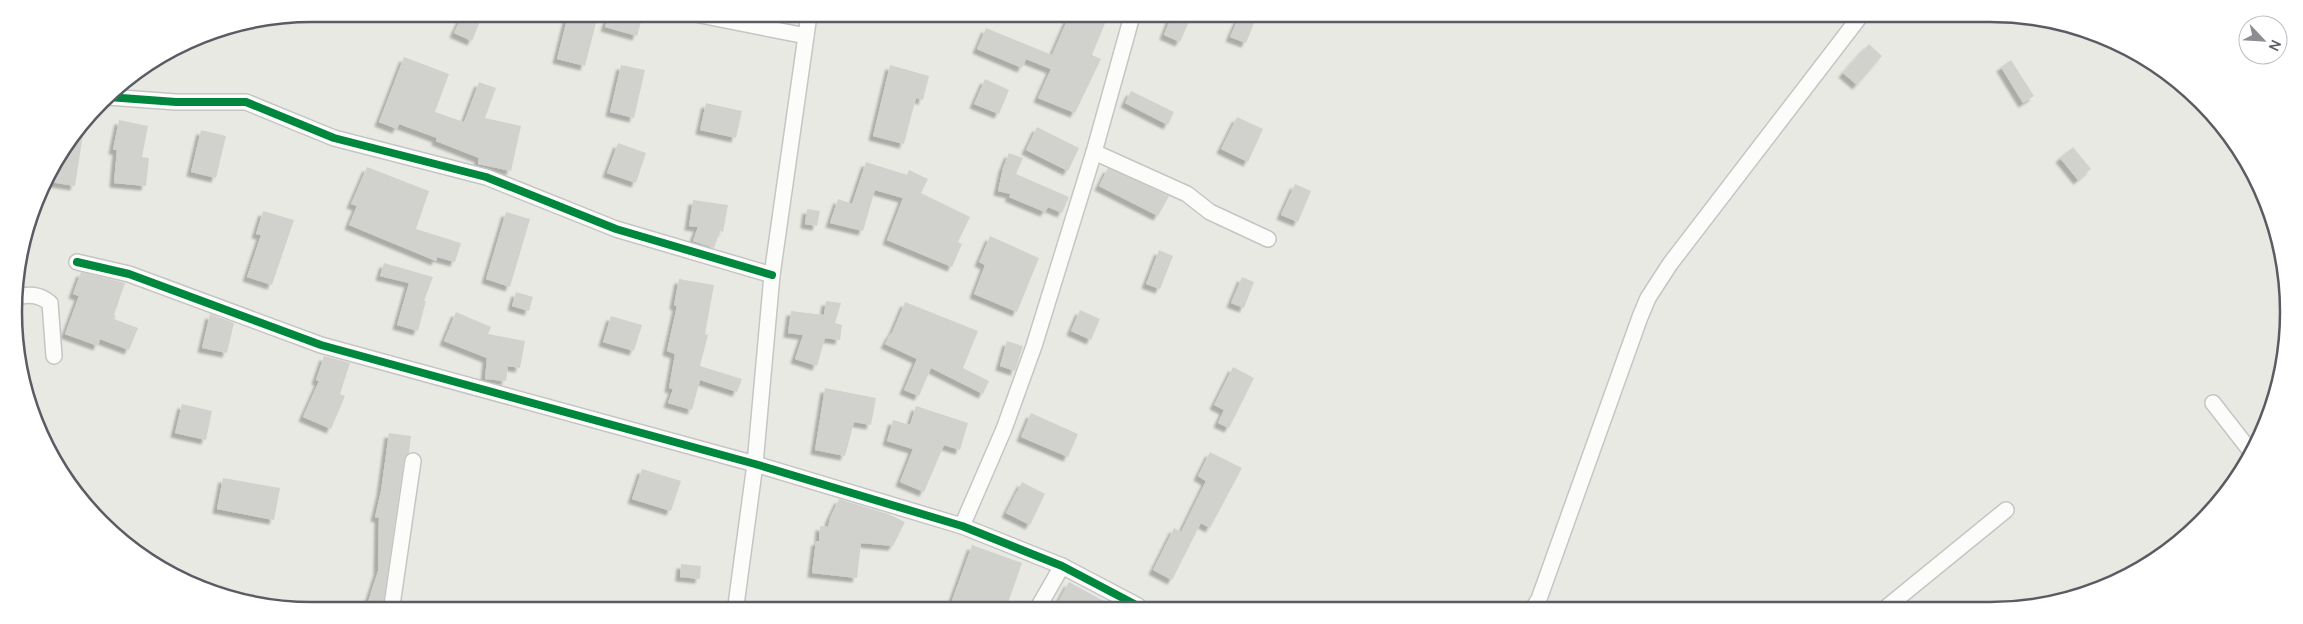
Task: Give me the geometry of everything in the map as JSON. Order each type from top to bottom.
[{"type":"street","points":[[735,22],[806,36]]},
{"type":"street","points":[[736,602],[754,464],[772,275],[807,22]]},
{"type":"street","points":[[962,526],[1004,430],[1031,356],[1094,152],[1130,22]]},
{"type":"street","points":[[1537,602],[1648,298],[1670,264],[1856,22]]},
{"type":"street","points":[[117,98],[176,102],[246,102],[334,138],[486,177],[616,230],[772,275]]},
{"type":"street","points":[[1094,152],[1188,194],[1210,212],[1268,239]]},
{"type":"street","points":[[77,262],[129,274],[321,345],[754,464],[962,526],[1062,566],[1130,602]]},
{"type":"street","points":[[23,295],[42,296],[50,303],[54,356]]},
{"type":"street","points":[[2213,403],[2247,447]]},
{"type":"street","points":[[392,602],[414,461]]},
{"type":"street","points":[[1894,602],[2006,510]]},
{"type":"street","points":[[1041,602],[1062,566]]},
{"type":"building","points":[[459,22],[480,22],[472,41],[454,33]]},
{"type":"building","points":[[566,22],[596,22],[585,66],[557,59]]},
{"type":"building","points":[[607,22],[641,22],[637,36],[605,27]]},
{"type":"building","points":[[1066,22],[1106,22],[1092,55],[1101,59],[1075,113],[1038,98],[1051,69],[1026,59],[1022,68],[977,49],[986,28],[1052,55]]},
{"type":"building","points":[[1169,22],[1189,22],[1180,42],[1164,35]]},
{"type":"building","points":[[1237,22],[1255,22],[1246,43],[1230,37]]},
{"type":"building","points":[[1869,44],[1882,56],[1857,85],[1843,73]]},
{"type":"building","points":[[404,57],[449,74],[435,112],[464,122],[479,82],[496,88],[485,118],[521,126],[511,171],[478,164],[479,158],[436,141],[437,138],[399,124],[397,129],[379,122]]},
{"type":"building","points":[[2011,60],[2034,96],[2023,103],[2001,67]]},
{"type":"building","points":[[621,65],[645,70],[634,118],[610,112]]},
{"type":"building","points":[[890,65],[929,76],[923,100],[916,98],[904,144],[873,136]]},
{"type":"building","points":[[985,79],[1009,90],[999,114],[974,104]]},
{"type":"building","points":[[1131,91],[1174,112],[1168,125],[1125,103]]},
{"type":"building","points":[[706,103],[742,111],[736,138],[700,130]]},
{"type":"building","points":[[1237,117],[1263,129],[1248,162],[1221,149]]},
{"type":"building","points":[[119,120],[148,126],[142,157],[149,158],[146,186],[114,183],[117,150],[113,150]]},
{"type":"building","points":[[1037,127],[1079,148],[1068,171],[1026,150]]},
{"type":"building","points":[[201,130],[226,136],[216,178],[191,172]]},
{"type":"building","points":[[83,135],[75,186],[53,182]]},
{"type":"building","points":[[618,143],[646,153],[636,183],[607,173]]},
{"type":"building","points":[[2073,147],[2091,169],[2078,180],[2060,158]]},
{"type":"building","points":[[1009,153],[1023,158],[1016,174],[1069,197],[1062,213],[1048,207],[1045,212],[1009,197],[1011,194],[998,191],[1003,168]]},
{"type":"building","points":[[866,162],[907,175],[909,170],[928,179],[921,193],[970,217],[958,242],[962,244],[952,267],[887,240],[903,198],[875,190],[863,231],[830,223],[838,199],[852,204]]},
{"type":"building","points":[[367,167],[429,191],[416,229],[461,243],[455,262],[437,257],[436,261],[349,225],[357,206],[351,204]]},
{"type":"building","points":[[1108,168],[1169,196],[1158,216],[1099,186]]},
{"type":"building","points":[[1295,184],[1311,191],[1298,222],[1281,215]]},
{"type":"building","points":[[693,200],[728,205],[723,232],[720,231],[714,248],[693,241],[698,227],[689,226]]},
{"type":"building","points":[[807,209],[820,211],[817,226],[805,224]]},
{"type":"building","points":[[263,211],[294,220],[272,285],[247,277],[261,235],[256,234]]},
{"type":"building","points":[[506,212],[530,219],[510,287],[486,279]]},
{"type":"building","points":[[990,236],[1039,258],[1017,312],[974,294],[985,265],[979,262]]},
{"type":"building","points":[[1159,250],[1173,256],[1160,289],[1146,284]]},
{"type":"building","points":[[384,263],[433,277],[424,301],[426,301],[418,331],[397,325],[409,283],[380,276]]},
{"type":"building","points":[[81,272],[125,283],[114,319],[138,328],[129,350],[100,339],[98,346],[65,334],[79,296],[73,294]]},
{"type":"building","points":[[1242,277],[1254,282],[1244,308],[1231,303]]},
{"type":"building","points":[[679,279],[714,285],[705,334],[708,335],[700,366],[742,379],[737,392],[700,380],[692,410],[668,403],[673,389],[669,388],[675,354],[667,351],[677,306],[674,305]]},
{"type":"building","points":[[516,292],[533,297],[529,311],[512,306]]},
{"type":"building","points":[[826,301],[841,303],[835,323],[842,325],[840,340],[825,338],[817,366],[795,359],[803,335],[788,333],[791,311],[824,315]]},
{"type":"building","points":[[905,302],[978,331],[963,368],[989,381],[983,394],[931,368],[919,396],[904,390],[917,359],[885,344],[892,333]]},
{"type":"building","points":[[1080,310],[1100,319],[1091,340],[1071,331]]},
{"type":"building","points":[[456,312],[491,327],[488,334],[525,341],[520,368],[508,366],[506,381],[485,379],[487,358],[444,341]]},
{"type":"building","points":[[210,314],[234,323],[227,353],[202,348]]},
{"type":"building","points":[[611,316],[642,325],[634,351],[603,342]]},
{"type":"building","points":[[1007,341],[1023,346],[1015,371],[1000,366]]},
{"type":"building","points":[[324,356],[350,363],[340,394],[345,396],[331,429],[303,417],[319,381],[316,380]]},
{"type":"building","points":[[1233,367],[1254,378],[1229,428],[1218,423],[1224,410],[1214,405]]},
{"type":"building","points":[[825,388],[876,398],[871,425],[854,422],[845,456],[815,450]]},
{"type":"building","points":[[182,404],[212,411],[206,440],[175,433]]},
{"type":"building","points":[[916,406],[968,423],[960,450],[944,445],[924,492],[900,482],[913,449],[887,441],[893,420],[910,425]]},
{"type":"building","points":[[1031,413],[1078,434],[1068,457],[1021,437]]},
{"type":"building","points":[[389,433],[411,436],[409,453],[404,460],[383,602],[368,602],[378,571],[379,518],[375,517],[381,491]]},
{"type":"building","points":[[1210,452],[1242,468],[1210,528],[1201,523],[1172,580],[1153,570],[1174,528],[1181,532],[1206,481],[1198,476]]},
{"type":"building","points":[[642,469],[681,481],[671,511],[632,499]]},
{"type":"building","points":[[223,478],[280,488],[274,520],[217,509]]},
{"type":"building","points":[[1022,482],[1045,494],[1030,525],[1006,513]]},
{"type":"building","points":[[839,499],[888,514],[905,522],[893,546],[861,543],[857,578],[812,573],[816,541],[819,541],[820,526],[828,527]]},
{"type":"building","points":[[972,545],[1022,563],[1008,602],[951,602]]},
{"type":"building","points":[[681,564],[701,566],[700,579],[680,577]]},
{"type":"building","points":[[1069,582],[1106,602],[1058,602]]},
{"type":"cycle path","points":[[117,98],[176,102],[246,102],[334,138],[486,177],[616,229],[772,275]]},
{"type":"cycle path","points":[[77,262],[129,274],[321,345],[755,464],[962,526],[1062,566],[1130,602]]}]
